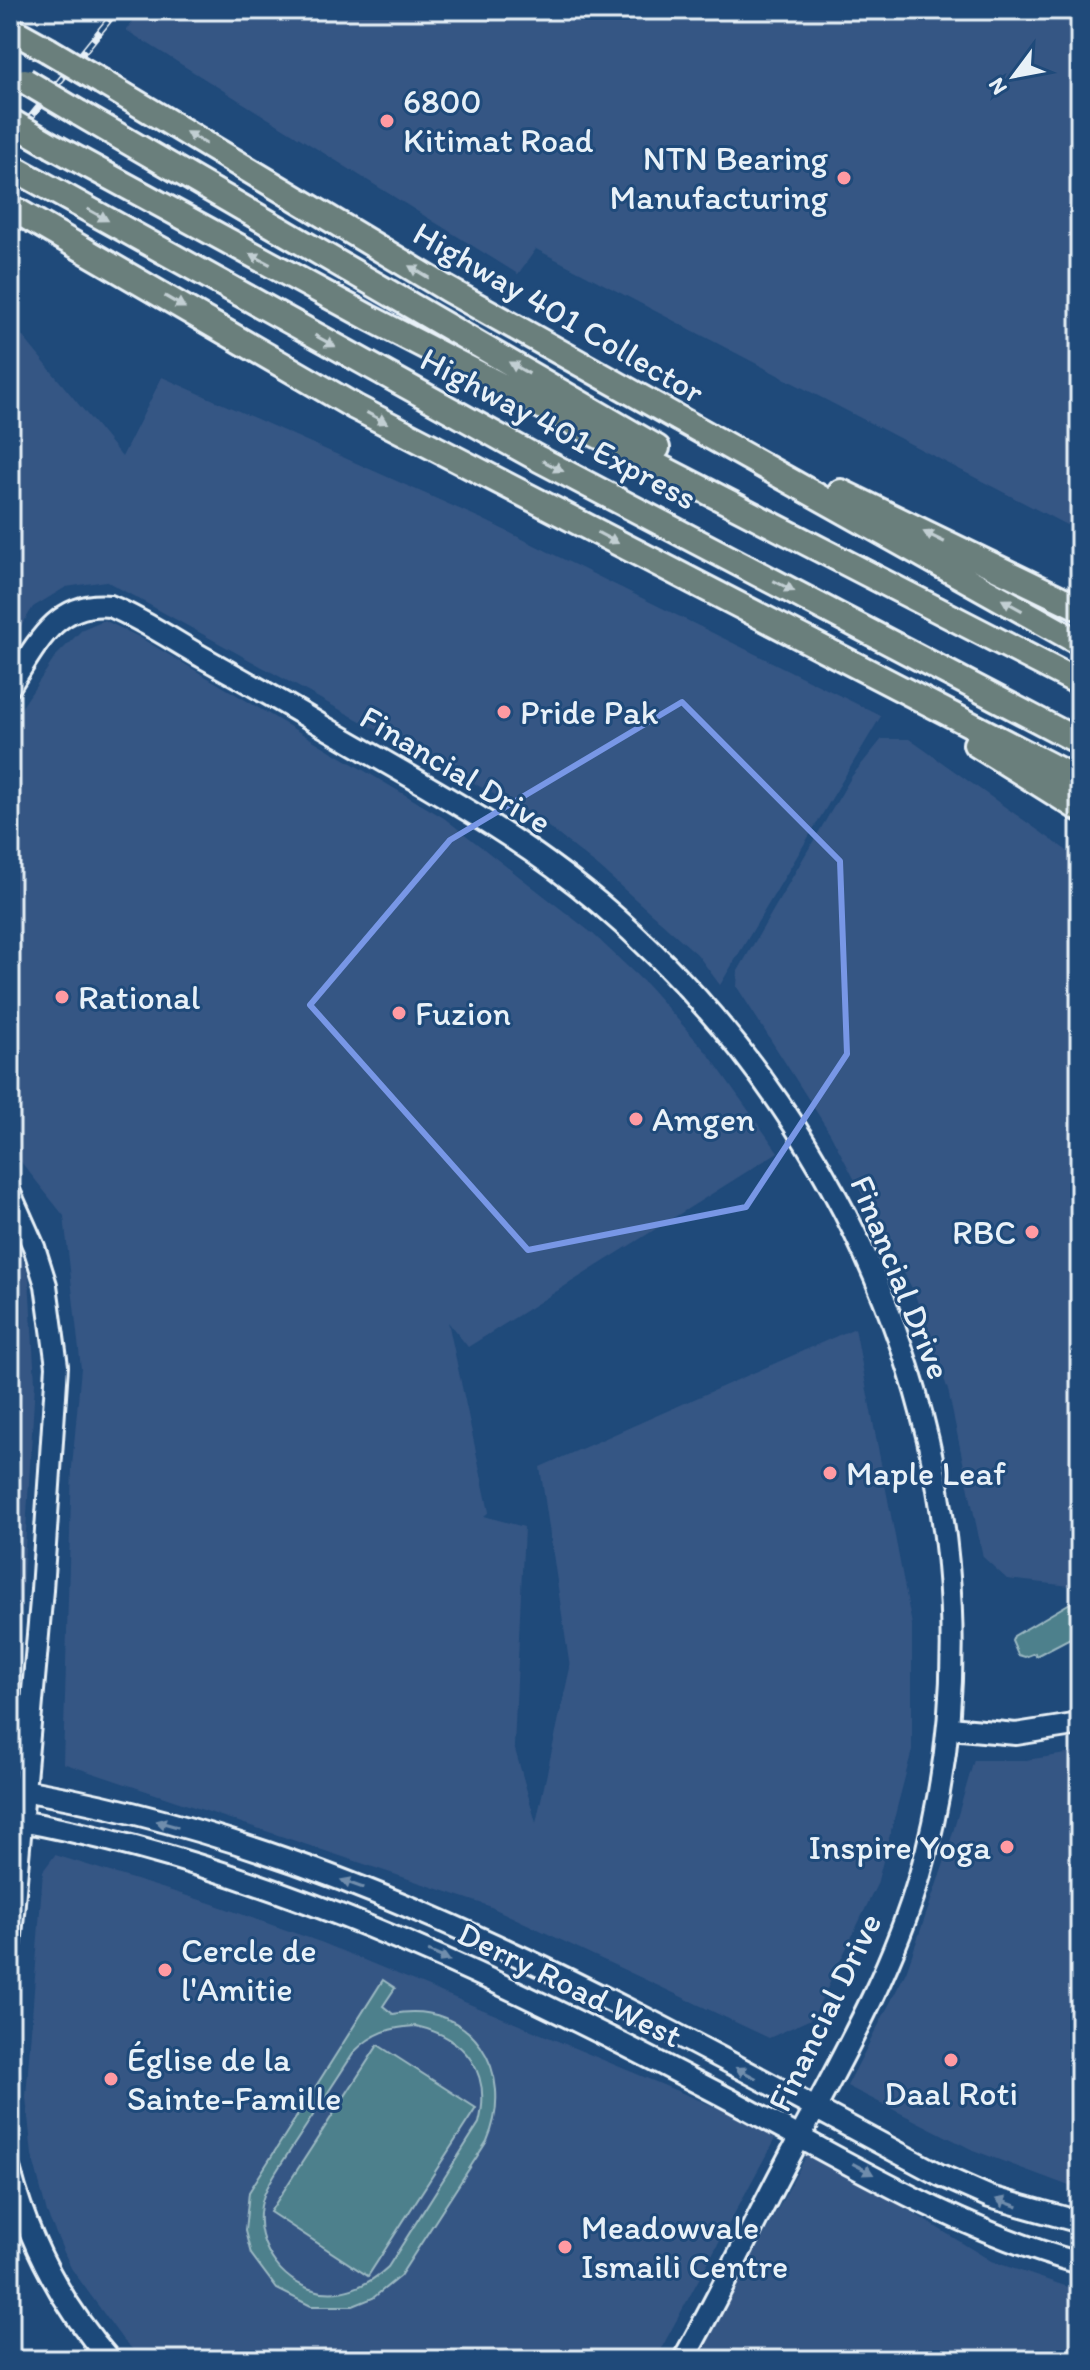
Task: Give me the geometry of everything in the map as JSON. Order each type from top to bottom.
[{"type":"highway","name":"Highway 401 Collector","points":[[10,29],[447,289],[1080,643]]},
{"type":"highway","points":[[18,77],[877,576]]},
{"type":"highway","name":"Highway 401 Express","points":[[10,121],[382,325],[877,576],[1080,683]]},
{"type":"highway","name":"Highway 401 Express","points":[[20,172],[539,459],[1080,742]]},
{"type":"highway","points":[[10,207],[355,407],[1080,781]]},
{"type":"highway","points":[[447,289],[840,492],[1080,608]]},
{"type":"highway","points":[[767,621],[1080,809]]},
{"type":"main road","name":"Financial Drive","points":[[10,686],[59,617],[88,605],[117,609],[492,823],[600,903],[686,986],[763,1079],[820,1167],[864,1254],[896,1330],[941,1488],[953,1614],[950,1728],[920,1874],[882,1982],[683,2360]]},
{"type":"main road","points":[[10,1193],[34,1247],[46,1285],[57,1366],[42,1590],[16,1789],[10,1947]]},
{"type":"main road","points":[[950,1728],[1016,1734],[1080,1724]]},
{"type":"main road","name":"Derry Road West","points":[[16,1789],[242,1845],[409,1906],[554,1973],[990,2197],[1080,2222]]},
{"type":"main road","name":"Derry Road West","points":[[15,1820],[192,1864],[368,1924],[593,2028],[926,2203],[1000,2235],[1080,2263]]},
{"type":"main road","points":[[10,2171],[30,2234],[50,2276],[74,2316],[110,2360]]},
{"type":"highlighted area","points":[[682,702],[840,861],[847,1054],[746,1207],[528,1250],[310,1005],[450,840]]},
{"type":"shaded area","points":[[142,10],[1080,10],[1080,532],[536,249],[518,274],[126,30]]},
{"type":"shaded area","points":[[10,321],[122,457],[162,377],[482,519],[881,716],[720,985],[697,954],[599,867],[537,818],[106,581],[66,587],[33,607],[10,644]]},
{"type":"shaded area","points":[[104,620],[139,637],[444,818],[593,934],[647,985],[709,1055],[778,1152],[468,1347],[448,1322],[489,1512],[484,1516],[524,1527],[514,1746],[536,1823],[570,1668],[540,1467],[855,1328],[912,1625],[912,1750],[877,1884],[813,2018],[769,2038],[489,1906],[63,1763],[72,1467],[81,1368],[64,1216],[10,1148],[10,725],[56,656],[83,629]]},
{"type":"shaded area","points":[[882,739],[909,739],[1080,860],[1080,1587],[1007,1579],[983,1557],[948,1390],[914,1292],[830,1133],[737,987],[738,971],[804,857],[852,776]]},
{"type":"shaded area","points":[[10,1218],[29,1278],[35,1383],[12,1761]]},
{"type":"shaded area","points":[[1080,1752],[1080,2190],[973,2150],[847,2086],[906,1972],[943,1866],[974,1760],[1026,1760]]},
{"type":"shaded area","points":[[55,1855],[210,1903],[323,1943],[778,2133],[655,2360],[144,2360],[123,2340],[71,2268],[47,2213],[32,2155],[26,2097],[43,1871]]},
{"type":"shaded area","points":[[810,2149],[991,2261],[1080,2291],[1080,2360],[697,2360]]},
{"type":"green space","points":[[1072,1602],[1080,1603],[1080,1633],[1036,1656],[1035,1653],[1025,1657],[1018,1655],[1012,1641],[1014,1636]]},
{"type":"green space","points":[[383,1980],[395,1988],[383,2006],[393,2014],[421,2012],[445,2018],[465,2029],[480,2046],[491,2067],[496,2090],[495,2115],[487,2141],[400,2276],[373,2298],[353,2306],[311,2306],[277,2289],[251,2254],[245,2231],[249,2192]],"holes":[[[416,2026],[433,2031],[461,2048],[478,2073],[482,2088],[479,2123],[388,2267],[362,2285],[342,2291],[321,2292],[297,2283],[276,2264],[263,2238],[260,2210],[270,2182],[355,2051],[376,2035],[390,2030]]]},
{"type":"green space","points":[[378,2045],[476,2108],[368,2276],[270,2212]]},
{"type":"railway","points":[[10,143],[117,10]]},
{"type":"place","name":"6800 Kitimat Road","points":[[387,121]]},
{"type":"place","name":"NTN Bearing Manufacturing","points":[[844,178]]},
{"type":"place","name":"Pride Pak","points":[[504,712]]},
{"type":"place","name":"Rational","points":[[62,997]]},
{"type":"place","name":"Fuzion","points":[[399,1013]]},
{"type":"place","name":"Amgen","points":[[636,1119]]},
{"type":"place","name":"RBC","points":[[1032,1232]]},
{"type":"place","name":"Maple Leaf","points":[[830,1473]]},
{"type":"place","name":"Inspire Yoga","points":[[1007,1847]]},
{"type":"place","name":"Cercle de l'Amitie","points":[[165,1970]]},
{"type":"place","name":"Daal Roti","points":[[951,2060]]},
{"type":"place","name":"Église de la Sainte-Famille","points":[[111,2079]]},
{"type":"place","name":"Meadowvale Ismaili Centre","points":[[565,2247]]}]
